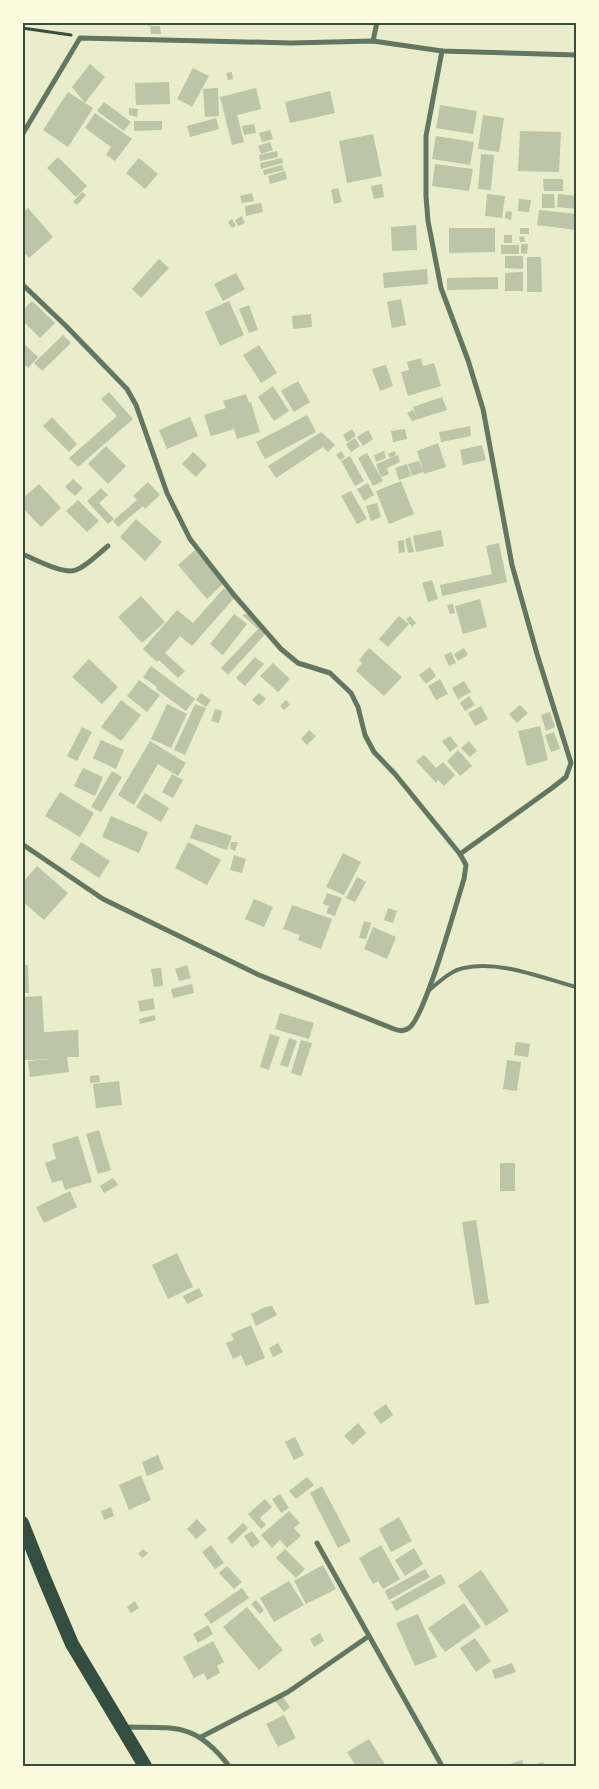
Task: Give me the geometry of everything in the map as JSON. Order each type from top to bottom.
[{"type":"highway","points":[[23,1524],[72,1644],[145,1766]]},
{"type":"street","points":[[373,41],[377,22]]},
{"type":"street","points":[[22,135],[80,38],[291,43],[373,41],[442,51],[576,55]]},
{"type":"street","points":[[442,51],[426,136],[428,221],[441,288],[468,360],[483,409],[512,566],[571,763],[566,777],[460,854]]},
{"type":"street","points":[[22,284],[127,389],[136,405],[162,480],[190,540],[281,649],[298,663],[330,673],[351,693],[358,707],[365,735],[374,752],[395,774],[460,854],[466,865],[464,879],[428,991],[410,1028],[402,1031],[259,975],[111,903],[22,844]]},
{"type":"street","points":[[22,554],[66,571],[75,571],[108,546]]},
{"type":"street","points":[[317,1543],[442,1766]]},
{"type":"street","points":[[201,1737],[288,1692],[369,1636]]},
{"type":"street","points":[[122,1727],[174,1728],[201,1737],[229,1766]]},
{"type":"lane","points":[[428,991],[444,978],[462,968],[491,965],[576,988]]},
{"type":"path","points":[[22,28],[80,38]]},
{"type":"building","points":[[134,22],[150,22],[150,26]]},
{"type":"building","points":[[150,26],[160,26],[161,34],[151,34]]},
{"type":"building","points":[[90,64],[105,77],[85,103],[72,87]]},
{"type":"building","points":[[193,68],[209,76],[192,107],[177,99]]},
{"type":"building","points":[[232,72],[233,79],[228,80],[226,73]]},
{"type":"building","points":[[169,82],[170,104],[136,105],[135,83]]},
{"type":"building","points":[[218,88],[219,116],[205,117],[203,89]]},
{"type":"building","points":[[256,88],[261,109],[237,115],[244,142],[232,145],[220,97]]},
{"type":"building","points":[[330,91],[335,113],[290,123],[285,102]]},
{"type":"building","points":[[68,92],[93,108],[68,147],[43,130]]},
{"type":"building","points":[[104,102],[131,122],[124,131],[97,111]]},
{"type":"building","points":[[440,105],[477,111],[473,134],[436,128]]},
{"type":"building","points":[[129,108],[138,109],[137,117],[129,115]]},
{"type":"building","points":[[95,113],[132,139],[115,161],[106,155],[111,147],[85,128]]},
{"type":"building","points":[[483,115],[504,118],[499,152],[478,149]]},
{"type":"building","points":[[216,118],[219,129],[190,137],[187,126]]},
{"type":"building","points":[[134,121],[162,121],[162,130],[134,131]]},
{"type":"building","points":[[254,124],[256,133],[244,135],[242,126]]},
{"type":"building","points":[[270,130],[273,139],[262,142],[259,133]]},
{"type":"building","points":[[520,131],[561,132],[559,172],[518,171]]},
{"type":"building","points":[[373,134],[382,176],[347,183],[339,141]]},
{"type":"building","points":[[436,136],[474,142],[470,165],[432,159]]},
{"type":"building","points":[[270,142],[273,150],[261,154],[258,146]]},
{"type":"building","points":[[277,151],[278,157],[260,161],[259,155]]},
{"type":"building","points":[[481,154],[494,155],[491,190],[478,189]]},
{"type":"building","points":[[58,157],[87,186],[76,197],[47,168]]},
{"type":"building","points":[[139,158],[158,174],[145,189],[126,173]]},
{"type":"building","points":[[282,158],[283,163],[261,169],[260,163]]},
{"type":"building","points":[[435,164],[473,169],[469,191],[432,186]]},
{"type":"building","points":[[282,165],[284,170],[264,175],[263,170]]},
{"type":"building","points":[[285,171],[287,179],[270,184],[268,176]]},
{"type":"building","points":[[543,179],[563,179],[563,191],[544,191]]},
{"type":"building","points":[[382,184],[384,197],[374,199],[371,186]]},
{"type":"building","points":[[338,188],[342,202],[334,204],[331,190]]},
{"type":"building","points":[[82,192],[86,195],[77,205],[73,202]]},
{"type":"building","points":[[252,193],[254,201],[242,203],[240,196]]},
{"type":"building","points":[[487,194],[505,196],[502,218],[485,216]]},
{"type":"building","points":[[542,194],[554,194],[555,208],[542,208]]},
{"type":"building","points":[[558,194],[576,196],[576,209],[557,207]]},
{"type":"building","points":[[519,199],[531,200],[529,212],[518,211]]},
{"type":"building","points":[[261,203],[263,212],[246,216],[245,206]]},
{"type":"building","points":[[28,208],[53,237],[29,258],[22,250],[22,213]]},
{"type":"building","points":[[539,210],[576,214],[576,230],[537,225]]},
{"type":"building","points":[[506,211],[512,212],[511,220],[505,218]]},
{"type":"building","points":[[242,216],[245,223],[238,226],[235,220]]},
{"type":"building","points":[[232,219],[236,226],[232,228],[228,222]]},
{"type":"building","points":[[416,225],[417,250],[392,251],[391,227]]},
{"type":"building","points":[[449,228],[495,228],[495,252],[449,253]]},
{"type":"building","points":[[520,228],[529,228],[529,234],[520,234]]},
{"type":"building","points":[[504,235],[512,235],[512,243],[504,243]]},
{"type":"building","points":[[524,236],[525,242],[520,242],[519,237]]},
{"type":"building","points":[[521,244],[528,244],[527,254],[521,253]]},
{"type":"building","points":[[501,245],[519,245],[519,254],[501,254]]},
{"type":"building","points":[[505,256],[523,256],[523,269],[505,268]]},
{"type":"building","points":[[527,257],[541,257],[542,292],[527,292]]},
{"type":"building","points":[[159,259],[169,268],[141,298],[132,289]]},
{"type":"building","points":[[427,269],[428,284],[384,288],[383,273]]},
{"type":"building","points":[[523,272],[523,291],[505,291],[505,273]]},
{"type":"building","points":[[236,273],[245,289],[223,301],[214,284]]},
{"type":"building","points":[[498,277],[498,289],[447,290],[447,278]]},
{"type":"building","points":[[401,299],[406,325],[392,328],[387,302]]},
{"type":"building","points":[[32,301],[55,323],[40,338],[22,320],[22,311]]},
{"type":"building","points":[[229,301],[244,335],[220,346],[205,312]]},
{"type":"building","points":[[249,305],[258,330],[249,333],[239,309]]},
{"type":"building","points":[[311,314],[312,327],[293,329],[292,316]]},
{"type":"building","points":[[63,335],[71,343],[42,371],[34,363]]},
{"type":"building","points":[[22,342],[38,357],[28,368],[22,363]]},
{"type":"building","points":[[259,345],[277,373],[261,383],[243,355]]},
{"type":"building","points":[[421,358],[423,366],[434,363],[441,386],[408,396],[401,372],[409,370],[407,362]]},
{"type":"building","points":[[386,365],[393,386],[380,391],[372,369]]},
{"type":"building","points":[[298,381],[310,402],[294,412],[281,391]]},
{"type":"building","points":[[273,386],[289,411],[274,421],[258,397]]},
{"type":"building","points":[[109,392],[133,419],[78,467],[69,458],[117,416],[101,399]]},
{"type":"building","points":[[246,394],[249,403],[251,402],[260,432],[237,439],[234,429],[211,436],[204,415],[226,408],[223,401]]},
{"type":"building","points":[[442,397],[447,410],[412,421],[407,413],[413,410],[417,418],[413,407]]},
{"type":"building","points":[[307,415],[316,432],[265,459],[256,442]]},
{"type":"building","points":[[52,417],[77,444],[69,452],[43,426]]},
{"type":"building","points":[[190,417],[198,436],[167,449],[159,430]]},
{"type":"building","points":[[470,426],[471,436],[441,442],[439,432]]},
{"type":"building","points":[[352,429],[356,436],[347,442],[343,435]]},
{"type":"building","points":[[405,429],[407,439],[393,442],[391,431]]},
{"type":"building","points":[[368,430],[373,439],[363,446],[357,437]]},
{"type":"building","points":[[321,432],[335,445],[328,452],[323,447],[276,478],[268,466]]},
{"type":"building","points":[[355,438],[360,446],[351,452],[346,444]]},
{"type":"building","points":[[438,443],[446,467],[424,474],[417,451]]},
{"type":"building","points":[[482,445],[486,460],[463,465],[460,450]]},
{"type":"building","points":[[106,446],[126,466],[108,484],[88,464]]},
{"type":"building","points":[[341,451],[345,457],[340,460],[336,455]]},
{"type":"building","points":[[384,451],[386,458],[376,462],[374,455]]},
{"type":"building","points":[[395,451],[396,455],[390,458],[388,454]]},
{"type":"building","points":[[193,452],[207,465],[196,477],[182,464]]},
{"type":"building","points":[[367,453],[383,481],[373,486],[358,458]]},
{"type":"building","points":[[398,455],[400,462],[387,468],[389,474],[381,477],[376,464]]},
{"type":"building","points":[[350,456],[364,481],[355,486],[341,461]]},
{"type":"building","points":[[419,461],[423,472],[412,476],[408,464]]},
{"type":"building","points":[[407,464],[411,476],[399,480],[395,468]]},
{"type":"building","points":[[73,479],[83,488],[75,496],[65,487]]},
{"type":"building","points":[[401,481],[414,514],[389,524],[376,491]]},
{"type":"building","points":[[148,482],[160,495],[145,509],[143,506],[118,527],[113,521],[137,500],[133,496]]},
{"type":"building","points":[[368,483],[374,495],[364,501],[357,489]]},
{"type":"building","points":[[39,484],[61,508],[41,527],[22,507],[22,499]]},
{"type":"building","points":[[101,488],[108,495],[99,503],[114,519],[108,524],[87,501]]},
{"type":"building","points":[[351,491],[367,519],[357,524],[341,496]]},
{"type":"building","points":[[78,500],[99,521],[87,532],[66,511]]},
{"type":"building","points":[[377,503],[381,517],[371,521],[366,506]]},
{"type":"building","points":[[136,519],[162,542],[145,561],[120,537]]},
{"type":"building","points":[[441,530],[444,546],[416,552],[413,536]]},
{"type":"building","points":[[410,537],[414,552],[408,553],[405,539]]},
{"type":"building","points":[[404,540],[405,552],[399,553],[398,541]]},
{"type":"building","points":[[499,543],[507,582],[442,596],[440,585],[492,574],[486,546]]},
{"type":"building","points":[[195,550],[224,583],[207,599],[178,565]]},
{"type":"building","points":[[432,580],[438,599],[428,602],[422,583]]},
{"type":"building","points":[[224,588],[235,597],[192,646],[180,636],[165,653],[185,671],[178,678],[159,660],[157,662],[143,649],[177,610],[193,623]]},
{"type":"building","points":[[141,596],[165,622],[142,643],[118,617]]},
{"type":"building","points":[[480,599],[487,627],[463,634],[455,606]]},
{"type":"building","points":[[453,604],[455,613],[450,614],[447,605]]},
{"type":"building","points":[[248,613],[268,631],[228,675],[221,668],[258,629],[242,615]]},
{"type":"building","points":[[234,614],[247,624],[223,655],[210,644]]},
{"type":"building","points":[[399,616],[409,624],[388,647],[379,639]]},
{"type":"building","points":[[410,616],[416,623],[412,627],[406,619]]},
{"type":"building","points":[[369,648],[402,677],[384,696],[356,671],[362,663],[359,660]]},
{"type":"building","points":[[464,648],[468,655],[458,661],[454,654]]},
{"type":"building","points":[[451,652],[456,663],[449,666],[444,655]]},
{"type":"building","points":[[255,657],[264,664],[245,686],[236,678]]},
{"type":"building","points":[[89,659],[118,687],[102,704],[72,677]]},
{"type":"building","points":[[273,663],[290,679],[278,692],[260,676]]},
{"type":"building","points":[[151,666],[195,699],[186,711],[143,677]]},
{"type":"building","points":[[430,667],[436,676],[426,684],[419,675]]},
{"type":"building","points":[[440,679],[448,694],[436,700],[428,686]]},
{"type":"building","points":[[139,680],[160,695],[147,712],[127,696]]},
{"type":"building","points":[[464,681],[471,692],[458,699],[452,688]]},
{"type":"building","points":[[201,693],[211,700],[206,707],[196,700]]},
{"type":"building","points":[[259,693],[266,699],[259,706],[252,700]]},
{"type":"building","points":[[469,696],[475,705],[465,711],[460,703]]},
{"type":"building","points":[[121,700],[141,715],[121,741],[101,727]]},
{"type":"building","points":[[286,700],[290,705],[284,710],[280,706]]},
{"type":"building","points":[[167,704],[187,714],[171,748],[151,739]]},
{"type":"building","points":[[195,704],[206,708],[185,755],[174,750]]},
{"type":"building","points":[[520,705],[528,713],[517,723],[509,714]]},
{"type":"building","points":[[481,706],[488,719],[475,726],[468,713]]},
{"type":"building","points":[[215,709],[222,711],[219,723],[211,721]]},
{"type":"building","points":[[550,712],[555,727],[546,731],[541,715]]},
{"type":"building","points":[[540,726],[548,760],[527,766],[518,731]]},
{"type":"building","points":[[82,727],[92,732],[77,761],[67,756]]},
{"type":"building","points":[[309,730],[316,736],[307,745],[301,739]]},
{"type":"building","points":[[554,732],[560,749],[551,752],[545,735]]},
{"type":"building","points":[[450,736],[458,746],[450,752],[442,741]]},
{"type":"building","points":[[101,740],[124,750],[116,769],[93,758]]},
{"type":"building","points":[[150,741],[186,763],[178,776],[158,764],[134,805],[118,795]]},
{"type":"building","points":[[469,741],[477,751],[470,757],[461,748]]},
{"type":"building","points":[[458,750],[472,766],[460,776],[447,761]]},
{"type":"building","points":[[424,755],[436,768],[443,762],[455,775],[444,786],[438,780],[436,783],[416,761]]},
{"type":"building","points":[[83,768],[103,777],[95,796],[74,786]]},
{"type":"building","points":[[112,771],[122,777],[101,812],[91,807]]},
{"type":"building","points":[[172,774],[183,780],[173,798],[162,792]]},
{"type":"building","points":[[60,792],[94,813],[80,837],[45,816]]},
{"type":"building","points":[[145,793],[169,808],[161,822],[136,807]]},
{"type":"building","points":[[111,816],[148,832],[139,853],[102,837]]},
{"type":"building","points":[[195,824],[232,836],[227,850],[190,838]]},
{"type":"building","points":[[81,842],[110,861],[99,878],[70,859]]},
{"type":"building","points":[[188,842],[221,860],[207,885],[175,868]]},
{"type":"building","points":[[231,842],[238,842],[235,851],[230,849]]},
{"type":"building","points":[[343,853],[361,862],[344,895],[326,887]]},
{"type":"building","points":[[234,855],[246,859],[242,873],[230,870]]},
{"type":"building","points":[[37,866],[68,893],[44,920],[22,901],[22,883]]},
{"type":"building","points":[[357,877],[366,882],[355,902],[346,898]]},
{"type":"building","points":[[327,893],[342,898],[335,916],[326,913],[329,906],[323,904]]},
{"type":"building","points":[[254,899],[273,907],[264,927],[245,919]]},
{"type":"building","points":[[292,905],[332,919],[321,949],[298,940],[300,935],[283,929]]},
{"type":"building","points":[[388,908],[397,911],[393,923],[384,920]]},
{"type":"building","points":[[364,921],[371,923],[366,939],[359,938]]},
{"type":"building","points":[[373,927],[396,937],[387,959],[364,949]]},
{"type":"building","points":[[22,965],[28,965],[29,993],[22,993]]},
{"type":"building","points":[[187,965],[191,978],[179,981],[175,969]]},
{"type":"building","points":[[161,968],[163,986],[154,987],[151,969]]},
{"type":"building","points":[[192,984],[194,993],[173,998],[171,989]]},
{"type":"building","points":[[42,996],[44,1032],[78,1030],[79,1057],[67,1057],[69,1072],[30,1077],[28,1061],[51,1059],[25,1060],[22,997]]},
{"type":"building","points":[[153,998],[155,1009],[140,1012],[138,1001]]},
{"type":"building","points":[[280,1013],[314,1023],[309,1039],[275,1029]]},
{"type":"building","points":[[154,1015],[156,1020],[140,1024],[139,1019]]},
{"type":"building","points":[[270,1034],[280,1037],[269,1070],[260,1067]]},
{"type":"building","points":[[289,1038],[297,1041],[288,1067],[280,1065]]},
{"type":"building","points":[[301,1040],[312,1043],[301,1076],[291,1073]]},
{"type":"building","points":[[516,1042],[530,1044],[528,1057],[514,1055]]},
{"type":"building","points":[[507,1060],[521,1062],[517,1091],[503,1089]]},
{"type":"building","points":[[99,1075],[100,1082],[90,1083],[90,1076]]},
{"type":"building","points":[[119,1081],[122,1105],[96,1108],[93,1084]]},
{"type":"building","points":[[99,1130],[111,1170],[98,1174],[86,1134]]},
{"type":"building","points":[[78,1136],[92,1182],[65,1190],[62,1180],[52,1183],[45,1163],[56,1159],[52,1144]]},
{"type":"building","points":[[500,1163],[515,1163],[515,1191],[500,1191]]},
{"type":"building","points":[[113,1178],[118,1185],[104,1193],[100,1186]]},
{"type":"building","points":[[70,1191],[77,1207],[44,1223],[36,1207]]},
{"type":"building","points":[[476,1220],[489,1303],[475,1305],[462,1222]]},
{"type":"building","points":[[177,1253],[193,1287],[168,1299],[152,1265]]},
{"type":"building","points":[[199,1288],[203,1296],[187,1304],[183,1296]]},
{"type":"building","points":[[272,1306],[277,1315],[256,1326],[251,1314],[265,1307]]},
{"type":"building","points":[[251,1325],[265,1358],[246,1366],[241,1355],[233,1359],[226,1343],[234,1340],[231,1334]]},
{"type":"building","points":[[278,1343],[283,1352],[273,1357],[269,1348]]},
{"type":"building","points":[[386,1404],[393,1415],[381,1424],[373,1413]]},
{"type":"building","points":[[358,1423],[366,1433],[353,1445],[344,1436]]},
{"type":"building","points":[[295,1437],[304,1455],[294,1460],[285,1442]]},
{"type":"building","points":[[158,1455],[164,1469],[147,1476],[142,1462]]},
{"type":"building","points":[[141,1475],[151,1500],[129,1510],[119,1485]]},
{"type":"building","points":[[307,1477],[314,1485],[296,1499],[289,1491]]},
{"type":"building","points":[[322,1486],[351,1541],[338,1548],[310,1493]]},
{"type":"building","points":[[280,1494],[289,1508],[281,1513],[272,1499]]},
{"type":"building","points":[[265,1499],[272,1507],[260,1518],[266,1525],[261,1529],[248,1514]]},
{"type":"building","points":[[111,1507],[114,1516],[104,1520],[101,1511]]},
{"type":"building","points":[[289,1511],[300,1523],[294,1528],[301,1536],[287,1548],[280,1540],[272,1548],[261,1535]]},
{"type":"building","points":[[399,1517],[412,1541],[391,1552],[379,1529]]},
{"type":"building","points":[[197,1519],[207,1530],[196,1539],[187,1529]]},
{"type":"building","points":[[243,1523],[248,1528],[232,1544],[227,1538]]},
{"type":"building","points":[[252,1531],[260,1542],[252,1548],[244,1536]]},
{"type":"building","points":[[211,1545],[224,1563],[215,1569],[202,1552]]},
{"type":"building","points":[[381,1545],[400,1579],[383,1589],[378,1581],[373,1584],[359,1558]]},
{"type":"building","points":[[414,1548],[423,1564],[405,1576],[395,1560]]},
{"type":"building","points":[[143,1549],[148,1553],[143,1558],[138,1554]]},
{"type":"building","points":[[285,1549],[305,1569],[296,1578],[276,1558]]},
{"type":"building","points":[[323,1565],[336,1589],[306,1604],[294,1581]]},
{"type":"building","points":[[227,1566],[242,1582],[234,1589],[219,1573]]},
{"type":"building","points":[[425,1569],[430,1577],[389,1600],[385,1591]]},
{"type":"building","points":[[481,1570],[509,1611],[486,1626],[458,1586]]},
{"type":"building","points":[[441,1574],[446,1583],[396,1611],[391,1602]]},
{"type":"building","points":[[289,1581],[304,1605],[274,1622],[260,1598]]},
{"type":"building","points":[[242,1588],[249,1598],[211,1624],[204,1614]]},
{"type":"building","points":[[256,1600],[264,1610],[260,1614],[251,1604]]},
{"type":"building","points":[[135,1601],[139,1608],[131,1613],[127,1607]]},
{"type":"building","points":[[464,1603],[481,1627],[445,1652],[428,1628]]},
{"type":"building","points":[[247,1607],[283,1650],[259,1670],[223,1627]]},
{"type":"building","points":[[418,1614],[437,1657],[415,1666],[396,1623]]},
{"type":"building","points":[[208,1625],[213,1634],[198,1643],[193,1634]]},
{"type":"building","points":[[320,1633],[324,1641],[314,1647],[310,1639]]},
{"type":"building","points":[[475,1638],[491,1661],[476,1672],[460,1648]]},
{"type":"building","points":[[213,1641],[224,1662],[217,1666],[220,1673],[207,1680],[204,1673],[194,1678],[183,1657]]},
{"type":"building","points":[[512,1663],[516,1672],[495,1679],[492,1670]]},
{"type":"building","points":[[282,1696],[290,1707],[284,1712],[275,1701]]},
{"type":"building","points":[[284,1715],[296,1738],[278,1747],[266,1724]]},
{"type":"building","points":[[369,1739],[386,1766],[356,1766],[347,1752]]},
{"type":"building","points":[[522,1760],[524,1766],[504,1766]]},
{"type":"building","points":[[543,1762],[545,1766],[530,1766]]}]
